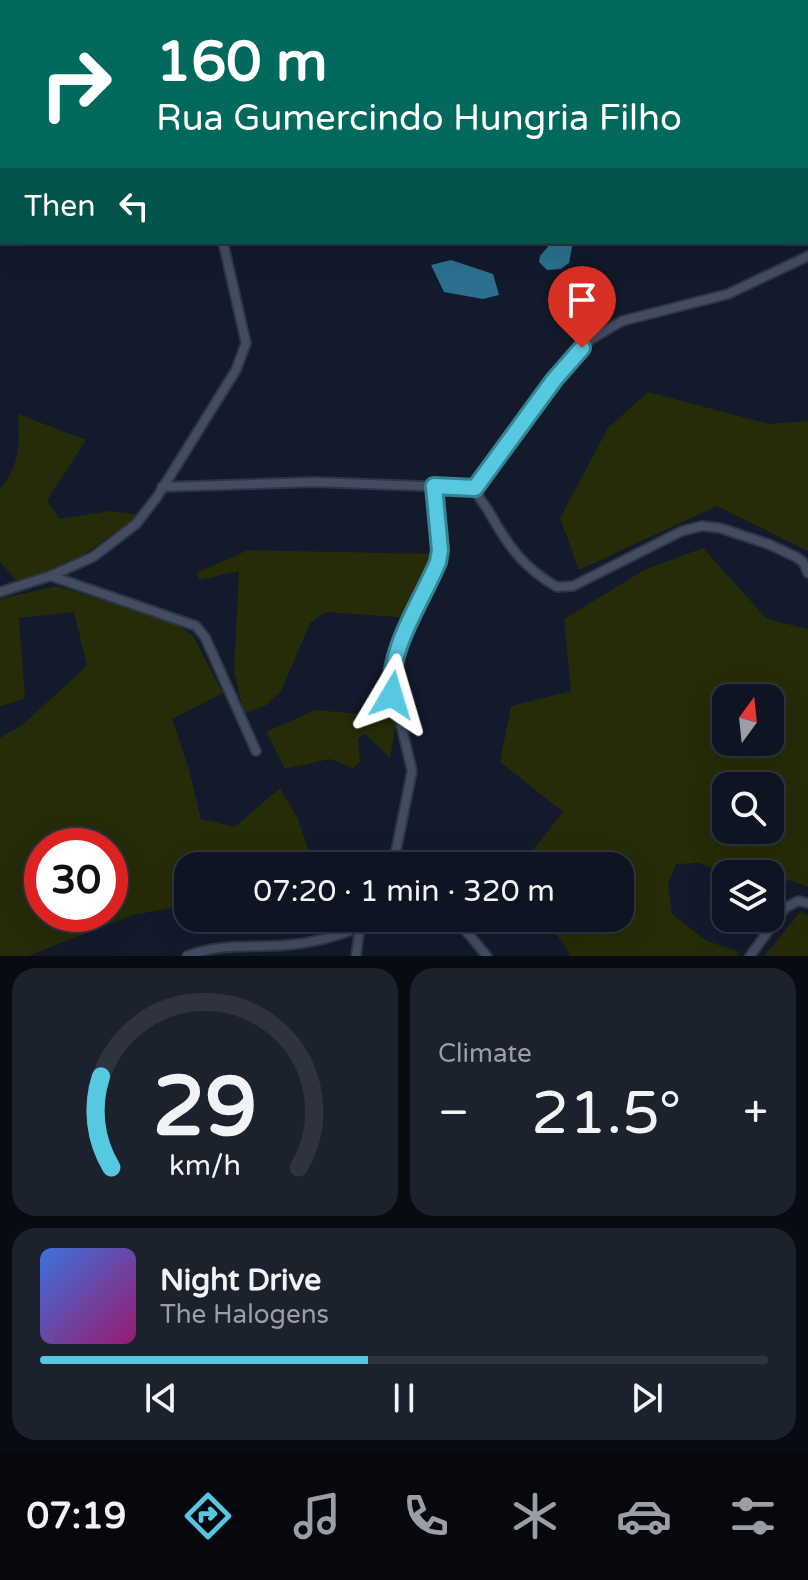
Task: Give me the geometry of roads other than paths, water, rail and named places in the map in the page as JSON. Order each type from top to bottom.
[{"type":"street","points":[[0,592],[50,576],[93,557],[147,512],[236,370],[246,343],[223,244]]},
{"type":"street","points":[[808,256],[728,294],[637,317],[603,330],[554,380],[475,488],[476,495],[504,541],[521,559],[557,587],[573,586],[682,531],[702,526],[720,528],[768,544],[803,562],[808,573]]},
{"type":"street","points":[[162,487],[315,482],[475,488]]},
{"type":"street","points":[[396,852],[412,771],[391,682],[406,634],[438,562],[440,550],[434,486]]},
{"type":"street","points":[[50,576],[196,626],[205,637],[256,751]]},
{"type":"street","points":[[750,956],[785,908],[798,901],[808,903]]},
{"type":"street","points":[[187,956],[223,947],[281,945],[337,937],[348,932]]},
{"type":"street","points":[[356,956],[359,932]]},
{"type":"street","points":[[467,932],[487,956]]},
{"type":"street","points":[[281,945],[282,956]]},
{"type":"water","points":[[550,244],[573,244],[569,263],[561,269],[547,270],[539,262]]},
{"type":"water","points":[[451,260],[493,274],[499,295],[483,299],[444,292],[431,265]]}]
